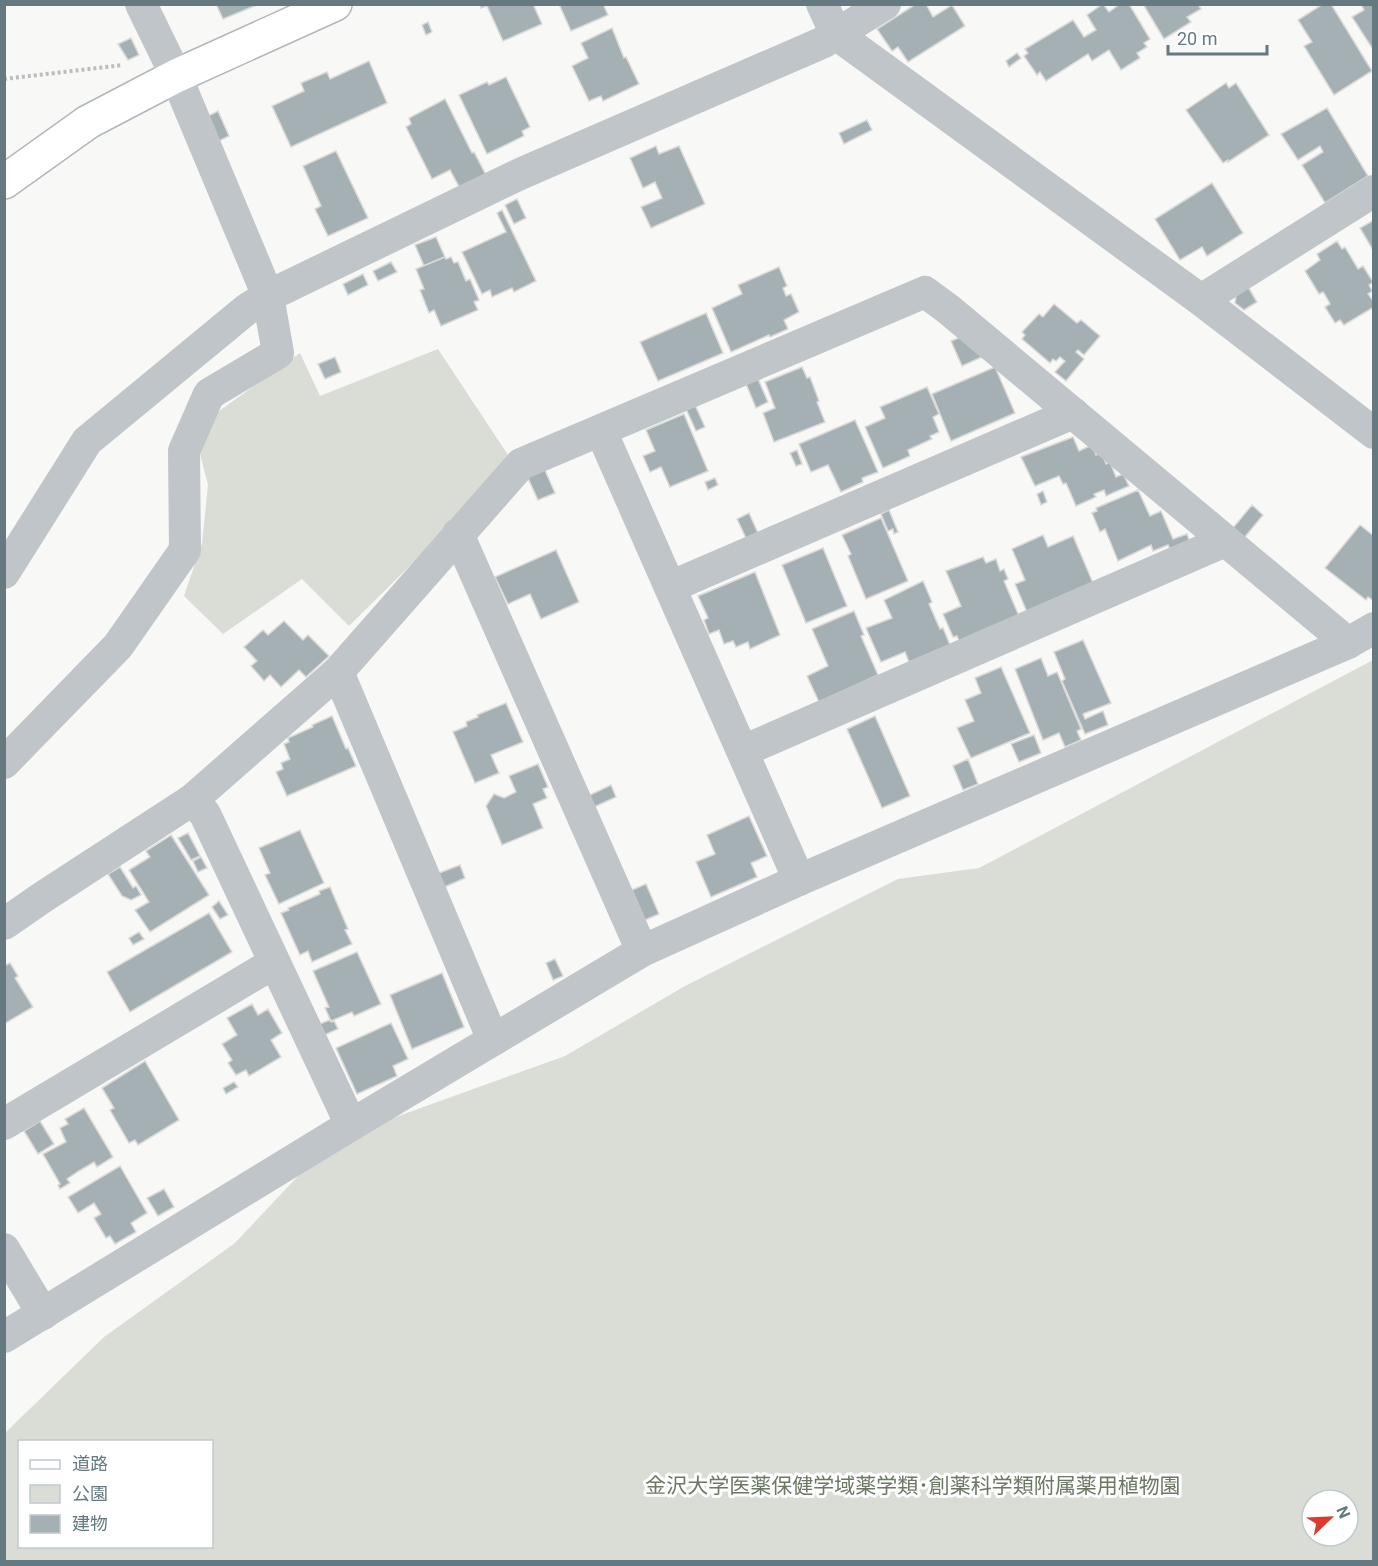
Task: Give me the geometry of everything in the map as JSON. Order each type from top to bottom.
[{"type":"street","points":[[4,763],[118,646],[185,550],[184,451],[208,394],[278,353],[268,296],[176,76],[141,4]]},
{"type":"street","points":[[4,182],[88,122],[176,76],[334,4]]},
{"type":"street","points":[[822,4],[836,34],[1201,300],[1374,433]]},
{"type":"street","points":[[4,573],[87,441],[247,309],[268,296],[520,174],[824,42],[885,4]]},
{"type":"street","points":[[1201,300],[1374,191]]},
{"type":"street","points":[[4,924],[192,800],[338,672],[521,464],[925,292],[1226,541],[1361,636]]},
{"type":"street","points":[[670,587],[1073,413]]},
{"type":"street","points":[[601,431],[799,880]]},
{"type":"street","points":[[458,534],[642,951]]},
{"type":"street","points":[[743,751],[1226,541]]},
{"type":"street","points":[[4,1337],[642,951],[799,880],[1361,636]]},
{"type":"street","points":[[338,672],[493,1040]]},
{"type":"street","points":[[192,800],[205,814],[351,1125]]},
{"type":"street","points":[[4,1124],[274,963]]},
{"type":"street","points":[[4,1250],[43,1314]]},
{"type":"path","points":[[4,79],[133,64]]},
{"type":"green space","points":[[438,349],[508,455],[445,531],[349,626],[302,579],[223,634],[184,596],[202,543],[208,485],[200,454],[215,414],[300,353],[320,396]]},
{"type":"green space","name":"金沢大学医薬保健学域薬学類･創薬科学類附属薬用植物園","points":[[1373,660],[1373,1561],[5,1562],[5,1433],[104,1337],[235,1243],[332,1140],[565,1056],[685,986],[898,879],[979,868]]},
{"type":"building","points":[[216,4],[257,4],[257,5],[223,19]]},
{"type":"building","points":[[480,4],[533,4],[542,24],[503,41],[487,6],[481,8]]},
{"type":"building","points":[[559,4],[603,4],[608,15],[571,31]]},
{"type":"building","points":[[916,4],[926,4],[933,17],[952,5],[965,26],[908,62],[898,47],[892,51],[877,29]]},
{"type":"building","points":[[1103,4],[1109,12],[1120,4],[1129,4],[1150,39],[1144,43],[1147,47],[1137,53],[1140,58],[1121,70],[1109,50],[1092,61],[1088,54],[1046,81],[1040,72],[1037,75],[1024,56],[1028,53],[1025,49],[1073,20],[1084,37],[1096,30],[1087,15]]},
{"type":"building","points":[[1143,4],[1198,4],[1201,9],[1187,17],[1191,22],[1164,39]]},
{"type":"building","points":[[1323,4],[1331,4],[1372,71],[1334,95],[1304,46],[1312,42],[1298,20]]},
{"type":"building","points":[[1361,4],[1374,4],[1374,51],[1352,17],[1364,10]]},
{"type":"building","points":[[428,22],[432,32],[426,35],[422,25]]},
{"type":"building","points":[[612,28],[624,58],[626,57],[639,84],[603,101],[601,96],[589,101],[572,66],[588,58],[581,43]]},
{"type":"building","points":[[131,38],[139,55],[128,60],[118,44]]},
{"type":"building","points":[[1017,53],[1021,58],[1009,67],[1006,61]]},
{"type":"building","points":[[369,61],[387,103],[291,147],[272,106],[304,91],[301,83],[327,72],[330,79]]},
{"type":"building","points":[[506,77],[530,127],[522,131],[524,136],[487,154],[459,95],[487,82],[489,85]]},
{"type":"building","points":[[1226,83],[1229,88],[1236,83],[1269,135],[1223,163],[1186,110]]},
{"type":"building","points":[[445,99],[472,153],[474,152],[487,177],[461,190],[450,170],[432,179],[406,127],[411,124],[409,118]]},
{"type":"building","points":[[1327,108],[1368,176],[1325,203],[1302,165],[1323,152],[1320,146],[1298,160],[1281,134]]},
{"type":"building","points":[[218,111],[229,136],[215,143],[204,118]]},
{"type":"building","points":[[867,120],[872,130],[844,144],[839,133]]},
{"type":"building","points":[[656,146],[659,154],[679,146],[705,204],[651,228],[641,207],[662,198],[655,182],[643,188],[630,158]]},
{"type":"building","points":[[336,151],[368,218],[328,236],[315,209],[321,206],[303,166]]},
{"type":"building","points":[[1212,183],[1243,233],[1207,256],[1202,247],[1180,260],[1155,219]]},
{"type":"building","points":[[517,199],[526,218],[514,224],[505,205]]},
{"type":"building","points":[[502,210],[536,281],[514,292],[512,288],[492,297],[490,290],[482,294],[462,252],[506,232],[497,213]]},
{"type":"building","points":[[1374,220],[1374,252],[1360,228]]},
{"type":"building","points":[[436,237],[445,257],[424,266],[415,245]]},
{"type":"building","points":[[1337,241],[1342,249],[1345,247],[1358,269],[1363,266],[1373,282],[1369,285],[1372,291],[1368,294],[1374,302],[1374,307],[1344,325],[1340,320],[1335,323],[1325,307],[1330,304],[1325,295],[1323,292],[1319,294],[1305,271],[1320,260],[1317,254]]},
{"type":"building","points":[[445,257],[446,259],[451,257],[454,263],[458,262],[466,281],[470,279],[479,300],[474,302],[478,310],[441,326],[434,310],[429,313],[420,290],[424,289],[416,269]]},
{"type":"building","points":[[391,262],[397,272],[378,281],[373,271]]},
{"type":"building","points":[[779,267],[787,286],[783,288],[786,296],[791,294],[799,312],[784,320],[788,329],[731,352],[712,308],[742,294],[738,285]]},
{"type":"building","points":[[363,274],[368,285],[348,295],[343,284]]},
{"type":"building","points":[[1248,287],[1257,302],[1244,310],[1235,303],[1236,296]]},
{"type":"building","points":[[1054,304],[1077,323],[1081,320],[1100,336],[1084,355],[1078,350],[1076,352],[1084,359],[1066,381],[1055,372],[1065,361],[1060,357],[1056,361],[1053,359],[1050,363],[1022,339],[1025,335],[1022,332],[1039,314],[1043,317]]},
{"type":"building","points":[[706,313],[723,353],[658,381],[640,342]]},
{"type":"building","points":[[961,337],[986,355],[962,366],[951,341]]},
{"type":"building","points":[[335,357],[341,372],[325,379],[318,364]]},
{"type":"building","points":[[802,367],[807,378],[810,377],[825,422],[774,442],[763,413],[775,408],[765,382]]},
{"type":"building","points":[[995,367],[1015,413],[951,441],[932,394]]},
{"type":"building","points":[[758,379],[768,402],[756,408],[746,384]]},
{"type":"building","points":[[927,387],[939,414],[933,417],[939,432],[930,436],[932,439],[908,450],[910,456],[883,468],[865,427],[885,418],[880,407]]},
{"type":"building","points":[[695,405],[705,427],[696,431],[686,409]]},
{"type":"building","points":[[684,414],[708,471],[670,487],[661,467],[650,472],[643,456],[655,451],[646,430]]},
{"type":"building","points":[[855,420],[878,472],[862,478],[863,482],[841,492],[828,465],[811,472],[799,444]]},
{"type":"building","points":[[1073,437],[1079,451],[1092,445],[1096,455],[1102,453],[1106,464],[1110,462],[1116,477],[1123,474],[1129,486],[1106,496],[1104,490],[1094,494],[1096,497],[1076,506],[1066,483],[1063,484],[1059,476],[1035,486],[1021,457]]},
{"type":"building","points":[[797,450],[802,464],[796,466],[790,453]]},
{"type":"building","points":[[544,468],[555,493],[538,500],[527,476]]},
{"type":"building","points":[[715,478],[718,485],[708,490],[705,482]]},
{"type":"building","points":[[1138,490],[1150,516],[1161,511],[1173,539],[1187,534],[1190,543],[1171,551],[1168,545],[1153,551],[1151,545],[1118,561],[1105,529],[1100,532],[1092,513],[1097,511],[1096,508]]},
{"type":"building","points":[[1043,491],[1047,502],[1041,505],[1037,494]]},
{"type":"building","points":[[1252,505],[1263,515],[1244,538],[1233,528]]},
{"type":"building","points":[[889,510],[898,532],[894,534],[893,529],[888,531],[881,514]]},
{"type":"building","points":[[749,513],[758,533],[746,538],[737,519]]},
{"type":"building","points":[[881,518],[908,581],[866,599],[842,535]]},
{"type":"building","points":[[1360,525],[1374,536],[1374,601],[1368,597],[1366,600],[1325,568]]},
{"type":"building","points":[[1043,535],[1048,547],[1073,536],[1093,583],[1027,612],[1015,584],[1025,580],[1012,549]]},
{"type":"building","points":[[823,548],[847,606],[806,623],[782,565]]},
{"type":"building","points":[[556,550],[579,602],[541,619],[530,594],[508,604],[495,577]]},
{"type":"building","points":[[983,557],[986,563],[996,559],[1000,571],[1004,569],[1008,579],[1004,581],[1019,616],[959,641],[957,636],[953,637],[943,614],[961,606],[946,571]]},
{"type":"building","points":[[755,572],[780,635],[750,649],[748,642],[736,647],[733,641],[724,644],[719,630],[709,634],[704,620],[708,618],[698,596]]},
{"type":"building","points":[[923,581],[932,602],[929,604],[950,645],[909,662],[905,652],[881,662],[866,628],[892,618],[884,600]]},
{"type":"building","points":[[854,611],[864,635],[861,636],[878,675],[819,702],[807,676],[828,666],[812,629]]},
{"type":"building","points":[[284,621],[303,640],[308,635],[329,656],[306,677],[299,670],[281,687],[270,675],[264,681],[251,666],[257,661],[244,647],[263,630],[268,635]]},
{"type":"building","points":[[1083,640],[1111,703],[1083,714],[1085,719],[1103,711],[1108,725],[1085,734],[1062,681],[1065,679],[1054,652]]},
{"type":"building","points":[[1041,658],[1048,676],[1057,672],[1081,729],[1077,731],[1081,740],[1065,747],[1059,733],[1043,740],[1015,669]]},
{"type":"building","points":[[1001,667],[1030,733],[971,758],[957,728],[974,721],[965,700],[981,693],[975,678]]},
{"type":"building","points":[[506,703],[523,742],[491,755],[499,773],[475,783],[453,732],[467,726],[466,722],[478,717],[477,715]]},
{"type":"building","points":[[332,716],[356,766],[287,796],[276,772],[283,769],[281,763],[290,759],[284,744],[289,742],[288,738]]},
{"type":"building","points":[[875,716],[910,796],[882,808],[847,729]]},
{"type":"building","points":[[1034,735],[1041,753],[1019,762],[1011,744]]},
{"type":"building","points":[[968,759],[978,784],[963,790],[953,766]]},
{"type":"building","points":[[538,764],[548,787],[543,789],[547,798],[533,804],[543,828],[502,845],[486,806],[494,794],[504,798],[516,792],[509,776]]},
{"type":"building","points":[[611,785],[616,797],[594,807],[590,795]]},
{"type":"building","points":[[749,816],[767,856],[751,863],[757,877],[711,897],[696,862],[715,854],[707,835]]},
{"type":"building","points":[[300,830],[324,883],[279,904],[265,875],[270,873],[259,848]]},
{"type":"building","points":[[188,833],[200,856],[191,860],[178,838]]},
{"type":"building","points":[[171,835],[209,895],[150,932],[135,910],[149,902],[129,870],[150,857],[146,851]]},
{"type":"building","points":[[201,857],[207,868],[198,872],[193,861]]},
{"type":"building","points":[[460,865],[465,878],[440,889],[434,875]]},
{"type":"building","points":[[120,867],[133,888],[136,886],[141,895],[131,900],[122,896],[108,874]]},
{"type":"building","points":[[646,884],[659,914],[645,920],[632,890]]},
{"type":"building","points":[[330,887],[352,944],[312,962],[308,951],[300,955],[281,913]]},
{"type":"building","points":[[219,901],[228,915],[220,919],[212,907]]},
{"type":"building","points":[[209,913],[232,952],[130,1012],[107,972]]},
{"type":"building","points":[[139,932],[144,939],[133,945],[129,938]]},
{"type":"building","points":[[357,952],[381,1004],[354,1016],[352,1012],[331,1021],[325,1008],[329,1007],[313,971]]},
{"type":"building","points":[[555,959],[563,976],[553,980],[546,963]]},
{"type":"building","points":[[10,963],[18,976],[15,978],[33,1007],[4,1024],[4,966]]},
{"type":"building","points":[[442,973],[464,1027],[412,1049],[390,995]]},
{"type":"building","points":[[252,1004],[258,1015],[268,1009],[282,1033],[271,1040],[281,1057],[249,1076],[246,1070],[236,1075],[228,1063],[232,1060],[222,1044],[237,1035],[227,1018]]},
{"type":"building","points":[[330,1020],[334,1021],[338,1029],[322,1036],[317,1025]]},
{"type":"building","points":[[391,1023],[408,1059],[393,1066],[397,1076],[357,1094],[336,1048]]},
{"type":"building","points":[[145,1061],[179,1120],[138,1145],[135,1140],[129,1143],[110,1110],[114,1108],[102,1088]]},
{"type":"building","points":[[234,1082],[238,1087],[226,1094],[223,1088]]},
{"type":"building","points":[[84,1108],[113,1157],[97,1167],[94,1162],[79,1171],[67,1179],[70,1183],[60,1189],[58,1185],[60,1184],[43,1154],[66,1142],[60,1128],[68,1124],[65,1119]]},
{"type":"building","points":[[40,1121],[54,1144],[38,1154],[24,1131]]},
{"type":"building","points":[[120,1166],[147,1213],[131,1223],[136,1232],[115,1244],[110,1236],[106,1238],[94,1218],[101,1214],[94,1203],[78,1213],[68,1197]]},
{"type":"building","points":[[164,1189],[174,1207],[158,1216],[147,1198]]}]
